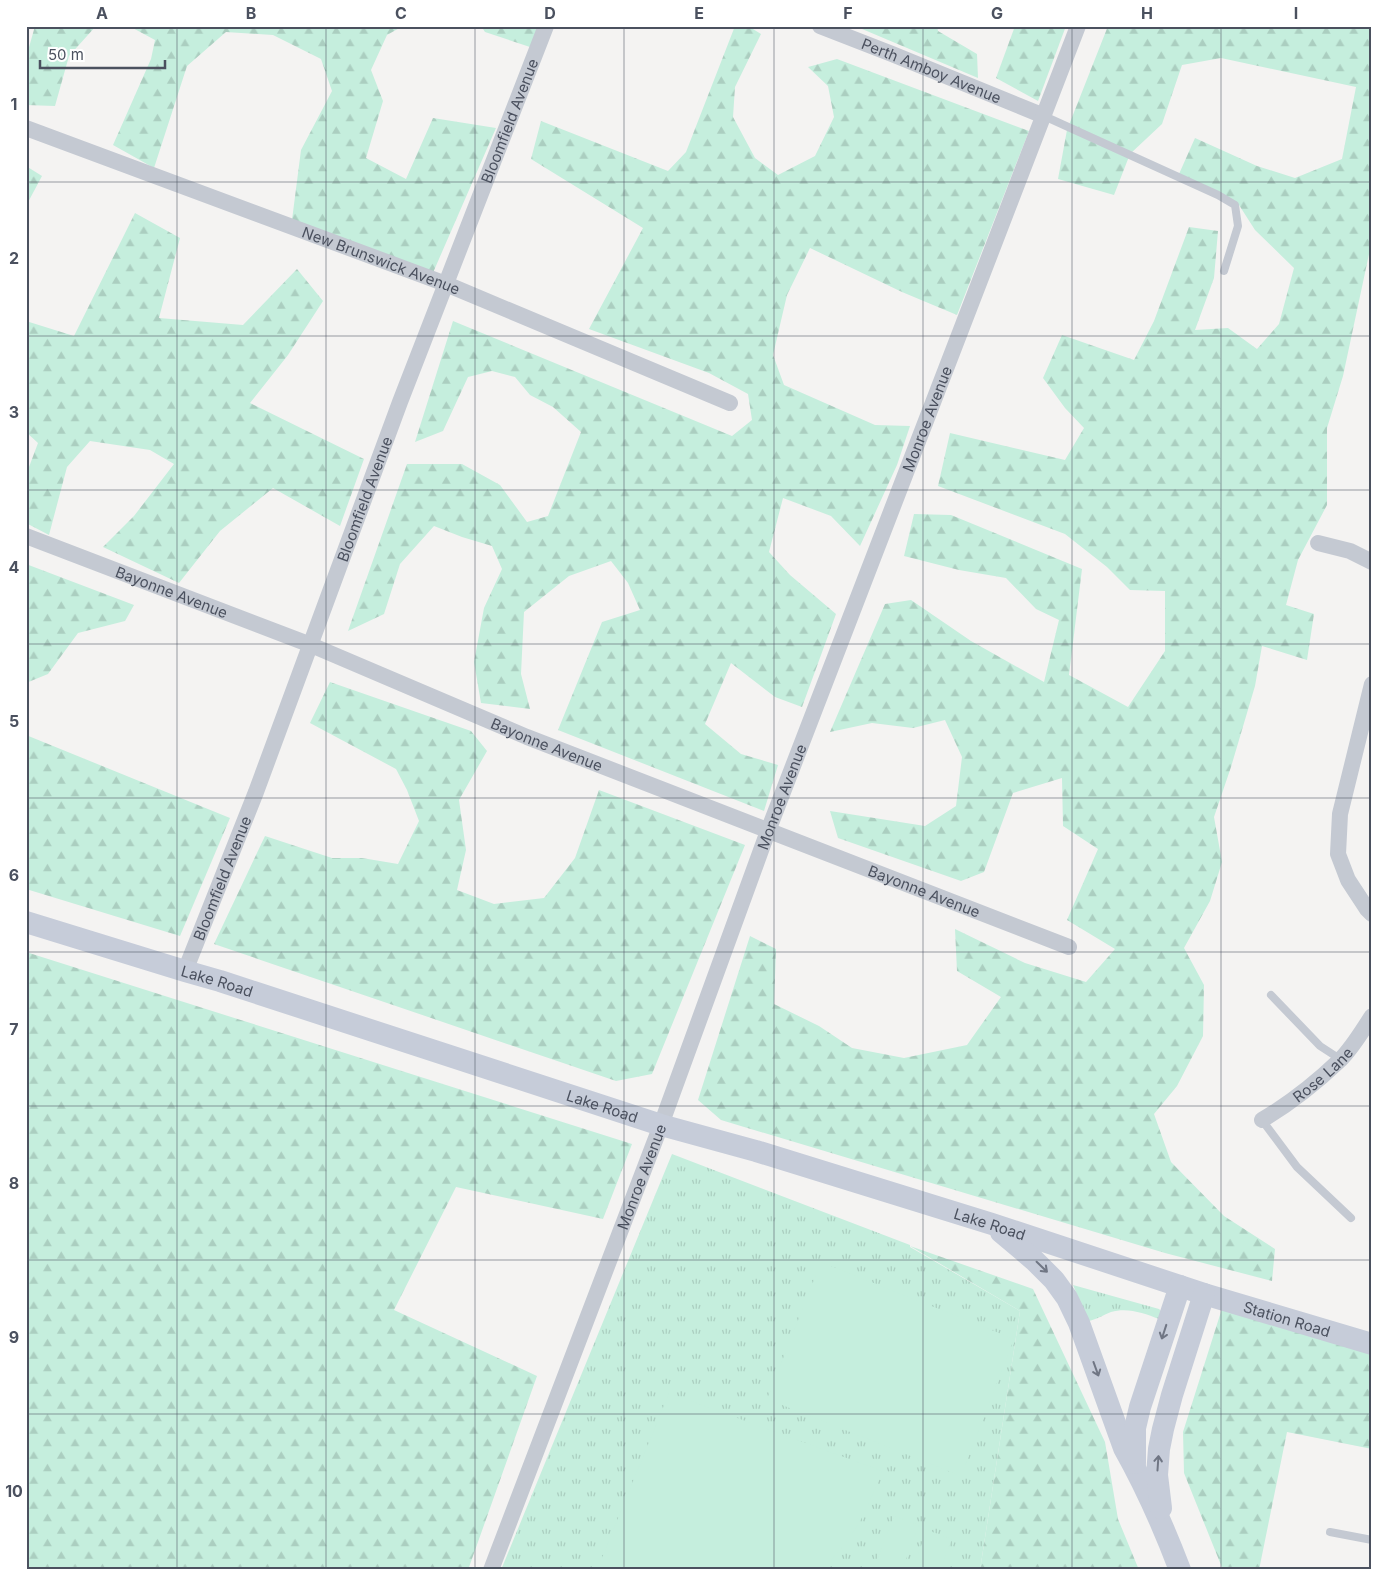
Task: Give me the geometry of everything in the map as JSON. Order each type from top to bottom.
[{"type":"street","name":"Bloomfield Avenue","points":[[185,971],[249,810],[400,402],[546,26]]},
{"type":"street","name":"Perth Amboy Avenue","points":[[820,26],[1044,116]]},
{"type":"street","name":"Monroe Avenue","points":[[491,1570],[661,1125],[768,831],[1078,26]]},
{"type":"street","name":"New Brunswick Avenue","points":[[26,128],[446,284],[730,403]]},
{"type":"street","name":"Bayonne Avenue","points":[[26,536],[310,645],[527,737],[1069,946]]},
{"type":"street","points":[[1318,543],[1350,552],[1372,562]]},
{"type":"street","points":[[1372,684],[1340,814],[1338,854],[1348,880],[1372,914]]},
{"type":"street","name":"Lake Road","points":[[26,922],[220,980],[661,1125],[756,1151],[992,1224],[1204,1294]]},
{"type":"street","name":"Rose Lane","points":[[1262,1120],[1282,1108],[1340,1059],[1358,1038],[1372,1016]]},
{"type":"street","points":[[992,1224],[1034,1260],[1054,1280],[1067,1298],[1079,1323],[1124,1448],[1164,1529],[1180,1570]]},
{"type":"street","points":[[1135,1467],[1135,1428],[1140,1407],[1180,1286]]},
{"type":"street","points":[[1164,1529],[1157,1475],[1159,1449],[1172,1395],[1204,1294]]},
{"type":"street","name":"Station Road","points":[[1204,1294],[1372,1344]]},
{"type":"lane","points":[[1044,116],[1218,195],[1235,205],[1238,226],[1224,271]]},
{"type":"lane","points":[[1271,995],[1320,1046],[1340,1059]]},
{"type":"lane","points":[[1262,1120],[1297,1167],[1351,1218]]},
{"type":"lane","points":[[1330,1532],[1372,1540]]},
{"type":"green space","points":[[35,26],[96,26],[69,56],[55,106],[26,105],[26,58]]},
{"type":"green space","points":[[129,26],[403,26],[387,35],[371,70],[383,101],[366,158],[406,179],[433,118],[496,128],[432,275],[292,220],[301,150],[332,91],[321,59],[273,35],[226,32],[187,66],[154,168],[113,145],[151,59],[155,40]]},
{"type":"green space","points":[[481,26],[538,26],[533,48],[485,32]]},
{"type":"green space","points":[[735,26],[748,26],[761,34],[735,87],[733,117],[755,158],[778,175],[815,156],[834,117],[828,86],[808,67],[837,59],[1029,131],[957,315],[902,292],[810,248],[787,295],[773,355],[784,385],[875,425],[910,426],[897,465],[860,546],[831,516],[783,498],[769,552],[790,575],[836,614],[802,707],[775,697],[731,663],[705,724],[741,754],[778,765],[764,811],[558,730],[602,622],[640,610],[628,583],[611,561],[569,576],[524,612],[521,674],[530,709],[481,703],[474,662],[484,608],[502,569],[492,546],[434,526],[400,564],[384,614],[348,631],[407,464],[462,464],[500,485],[527,522],[548,516],[581,432],[553,407],[530,395],[515,377],[492,371],[468,377],[443,431],[415,442],[453,321],[732,436],[752,420],[748,394],[709,373],[589,329],[643,228],[531,159],[541,121],[668,171],[686,152]]},
{"type":"green space","points":[[855,26],[937,26],[938,31],[977,54],[978,78]]},
{"type":"green space","points":[[1015,26],[1066,26],[1038,101],[996,78]]},
{"type":"green space","points":[[1108,26],[1372,26],[1372,240],[1343,376],[1327,428],[1327,505],[1298,560],[1286,605],[1314,614],[1307,660],[1262,646],[1255,686],[1214,817],[1222,862],[1210,901],[1184,948],[1204,985],[1203,1036],[1177,1086],[1154,1114],[1171,1162],[1224,1216],[1275,1249],[1272,1281],[1165,1253],[721,1120],[698,1100],[750,936],[776,949],[774,1004],[819,1026],[852,1048],[904,1058],[967,1045],[1001,997],[957,971],[955,929],[1025,963],[1086,982],[1115,949],[1067,920],[1098,849],[1063,826],[1062,778],[1013,793],[984,872],[961,881],[838,838],[830,811],[925,826],[956,806],[962,757],[945,720],[913,728],[872,723],[830,732],[885,604],[911,600],[971,641],[1044,682],[1059,620],[1036,609],[1006,578],[959,570],[904,556],[914,514],[951,515],[1082,569],[1069,675],[1128,707],[1165,651],[1165,591],[1130,590],[1107,567],[1065,534],[938,486],[950,433],[1065,460],[1084,428],[1065,408],[1043,378],[1062,335],[1134,360],[1154,321],[1189,227],[1218,231],[1214,278],[1195,330],[1228,328],[1257,349],[1279,324],[1294,268],[1255,230],[1239,205],[1179,174],[1195,138],[1257,166],[1295,178],[1342,159],[1356,87],[1221,58],[1182,65],[1162,124],[1130,154],[1114,195],[1058,179],[1067,130]]},
{"type":"green space","points":[[26,166],[42,176],[26,206]]},
{"type":"green space","points":[[135,213],[180,238],[159,318],[243,325],[297,269],[323,301],[288,355],[250,403],[364,459],[340,526],[273,488],[220,531],[179,583],[103,547],[134,516],[174,464],[150,450],[90,441],[67,467],[49,535],[26,523],[26,475],[38,443],[26,432],[26,321],[74,336]]},
{"type":"green space","points":[[26,564],[134,605],[125,621],[78,633],[48,674],[26,683]]},
{"type":"green space","points":[[330,682],[471,731],[487,751],[459,800],[466,850],[457,890],[494,904],[544,898],[575,858],[599,790],[745,845],[652,1074],[616,1081],[214,944],[265,836],[332,858],[362,858],[398,864],[419,821],[407,790],[396,769],[310,723]]},
{"type":"green space","points":[[26,735],[230,818],[180,936],[26,889]]},
{"type":"green space","points":[[26,952],[632,1144],[603,1219],[456,1187],[394,1310],[537,1376],[468,1570],[26,1570]]},
{"type":"green space","points":[[672,1154],[910,1245],[910,1247],[1020,1311],[980,1570],[501,1570]]},
{"type":"green space","points":[[910,1246],[1033,1289],[1105,1442],[1118,1519],[1139,1570],[980,1570],[1020,1311]]},
{"type":"green space","points":[[821,1262],[1014,1339],[961,1476],[767,1399]]},
{"type":"green space","points":[[1073,1285],[1159,1309],[1161,1311],[1159,1319],[1123,1310],[1111,1312],[1088,1321]]},
{"type":"green space","points":[[1225,1299],[1372,1343],[1372,1449],[1287,1432],[1259,1570],[1223,1570],[1184,1473],[1183,1432]]},
{"type":"green space","points":[[669,1393],[882,1471],[858,1525],[842,1548],[820,1570],[597,1570]]},
{"type":"green space","points":[[894,1516],[919,1525],[902,1570],[873,1570]]},
{"type":"green space","points":[[927,1530],[952,1539],[940,1570],[912,1570]]}]
